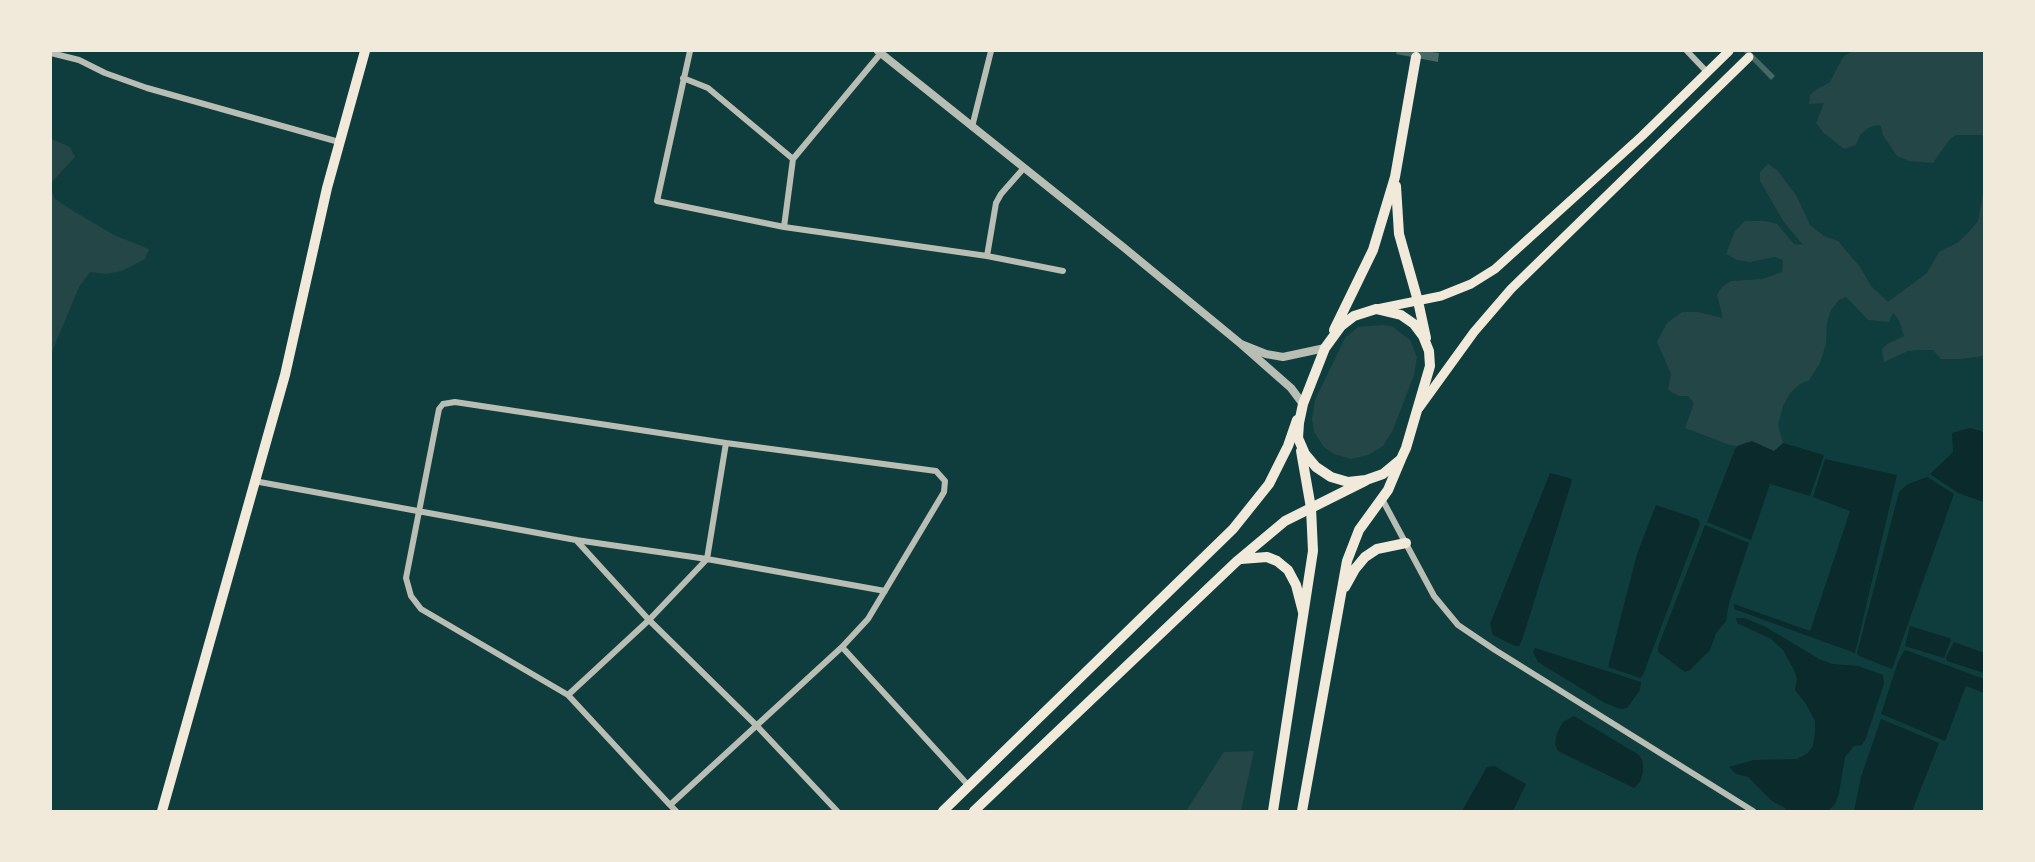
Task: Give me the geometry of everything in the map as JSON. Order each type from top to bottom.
[{"type":"main road","points":[[162,811],[285,375],[339,142],[365,51]]},
{"type":"main road","points":[[1325,348],[1341,326],[1354,316],[1441,296],[1471,284],[1494,270],[1642,136],[1729,51]]},
{"type":"main road","points":[[1416,413],[1474,332],[1511,289],[1752,54]]},
{"type":"main road","points":[[943,811],[1233,529],[1269,484],[1288,446],[1325,348],[1373,250],[1395,177],[1416,57]]},
{"type":"main road","points":[[1302,811],[1339,599],[1352,545],[1359,530],[1394,479],[1430,366],[1419,301],[1399,234],[1395,177]]},
{"type":"main road","points":[[1376,309],[1401,315],[1414,324],[1429,351]]},
{"type":"main road","points":[[1273,811],[1313,551],[1311,508],[1298,438],[1303,404]]},
{"type":"main road","points":[[1298,438],[1305,454],[1316,467],[1331,477],[1348,482],[1366,480]]},
{"type":"main road","points":[[974,811],[1236,562],[1285,521],[1383,474],[1401,459]]},
{"type":"main road","points":[[1339,599],[1355,569],[1365,557],[1377,549],[1406,543]]},
{"type":"main road","points":[[1236,562],[1257,557],[1277,561],[1288,570],[1296,585],[1304,614]]},
{"type":"street","points":[[690,51],[657,201],[784,227],[987,256],[1063,271]]},
{"type":"street","points":[[972,127],[991,51]]},
{"type":"street","points":[[1686,51],[1707,72]]},
{"type":"street","points":[[784,227],[793,159],[880,52],[1241,344],[1291,388],[1303,404]]},
{"type":"street","points":[[51,53],[79,60],[147,89],[339,142]]},
{"type":"street","points":[[682,78],[708,88],[793,159]]},
{"type":"street","points":[[987,256],[996,203],[1000,194],[1023,169]]},
{"type":"street","points":[[1241,344],[1266,354],[1283,357],[1325,348]]},
{"type":"street","points":[[670,805],[868,620],[944,492],[945,481],[936,471],[726,443],[455,402],[443,404],[439,409],[406,578],[411,596],[421,609],[568,695],[670,805],[676,811]]},
{"type":"street","points":[[568,695],[649,620],[707,559],[726,443]]},
{"type":"street","points":[[254,481],[576,540],[707,559],[885,591]]},
{"type":"street","points":[[1382,499],[1434,596],[1458,625],[1753,811]]},
{"type":"street","points":[[576,540],[649,620],[756,725],[837,811]]},
{"type":"street","points":[[842,647],[968,785]]},
{"type":"shaded area","points":[[1852,51],[1984,51],[1984,135],[1956,135],[1933,163],[1909,161],[1897,156],[1883,135],[1881,126],[1876,125],[1860,135],[1856,145],[1844,149],[1816,123],[1824,103],[1809,104],[1810,95],[1830,82],[1843,57]]},
{"type":"shaded area","points":[[51,139],[70,147],[75,157],[51,183]]},
{"type":"shaded area","points":[[1768,164],[1777,170],[1796,195],[1810,225],[1824,236],[1838,241],[1860,267],[1871,286],[1888,302],[1927,273],[1939,252],[1957,243],[1968,233],[1978,221],[1984,187],[1984,356],[1941,359],[1933,350],[1919,350],[1908,351],[1884,362],[1882,349],[1904,336],[1899,320],[1893,313],[1889,322],[1868,320],[1846,297],[1839,300],[1831,310],[1820,363],[1809,380],[1790,393],[1783,406],[1778,425],[1783,443],[1777,449],[1774,451],[1747,442],[1738,446],[1730,445],[1685,428],[1694,403],[1688,396],[1679,396],[1668,390],[1671,374],[1657,342],[1667,323],[1682,312],[1698,312],[1723,318],[1717,295],[1722,287],[1731,281],[1763,279],[1782,272],[1783,260],[1775,257],[1750,262],[1737,260],[1726,254],[1735,231],[1745,221],[1777,224],[1794,244],[1803,245],[1784,222],[1760,181],[1760,172]]},
{"type":"shaded area","points":[[51,190],[55,199],[75,212],[114,235],[149,249],[145,259],[122,271],[106,274],[90,272],[79,287],[51,354]]},
{"type":"shaded area","points":[[1358,327],[1393,327],[1410,340],[1417,357],[1414,375],[1392,432],[1383,446],[1368,455],[1351,459],[1334,454],[1324,447],[1314,432],[1312,419],[1315,400],[1345,338]]},
{"type":"shaded area","points":[[1970,428],[1984,432],[1984,502],[1958,493],[1930,474],[1953,452],[1952,433]]},
{"type":"shaded area","points":[[1752,441],[1774,451],[1783,443],[1824,455],[1810,496],[1770,484],[1751,540],[1707,522],[1735,449]]},
{"type":"shaded area","points":[[1825,459],[1897,475],[1855,653],[1734,609],[1734,604],[1810,631],[1850,511],[1813,497]]},
{"type":"shaded area","points":[[1550,473],[1572,479],[1571,484],[1522,640],[1519,646],[1515,646],[1493,635],[1490,624]]},
{"type":"shaded area","points":[[1927,477],[1954,494],[1892,669],[1857,653],[1899,492],[1908,484]]},
{"type":"shaded area","points":[[1656,505],[1698,519],[1700,524],[1640,678],[1608,667],[1637,554]]},
{"type":"shaded area","points":[[1705,525],[1749,543],[1729,603],[1726,621],[1716,633],[1710,650],[1685,672],[1658,652],[1658,647]]},
{"type":"shaded area","points":[[1736,618],[1744,618],[1764,626],[1819,659],[1832,664],[1858,666],[1883,675],[1884,684],[1866,738],[1862,745],[1854,746],[1845,757],[1839,793],[1835,804],[1828,811],[1787,811],[1772,801],[1748,777],[1736,774],[1729,767],[1754,760],[1797,759],[1808,753],[1813,746],[1815,732],[1815,721],[1795,690],[1797,679],[1783,650],[1771,639],[1737,623]]},
{"type":"shaded area","points":[[1910,626],[1949,638],[1951,640],[1944,658],[1905,646]]},
{"type":"shaded area","points":[[1954,642],[1984,653],[1984,673],[1947,661],[1946,657]]},
{"type":"shaded area","points":[[1535,648],[1641,682],[1640,690],[1627,708],[1620,709],[1605,703],[1538,662],[1533,652]]},
{"type":"shaded area","points":[[1906,650],[1984,679],[1984,693],[1966,686],[1945,741],[1881,714],[1898,662]]},
{"type":"shaded area","points":[[1574,716],[1639,755],[1643,762],[1643,772],[1640,782],[1634,788],[1558,751],[1555,744],[1557,733],[1563,722]]},
{"type":"shaded area","points":[[1881,719],[1939,743],[1912,811],[1854,811],[1861,777]]},
{"type":"shaded area","points":[[1254,751],[1241,811],[1186,811],[1224,752]]},
{"type":"shaded area","points":[[1494,766],[1526,784],[1513,811],[1462,811],[1487,767]]},
{"type":"building","points":[[1397,51],[1439,53],[1438,62],[1396,54]]},
{"type":"building","points":[[1743,51],[1750,51],[1775,76],[1771,80]]}]
